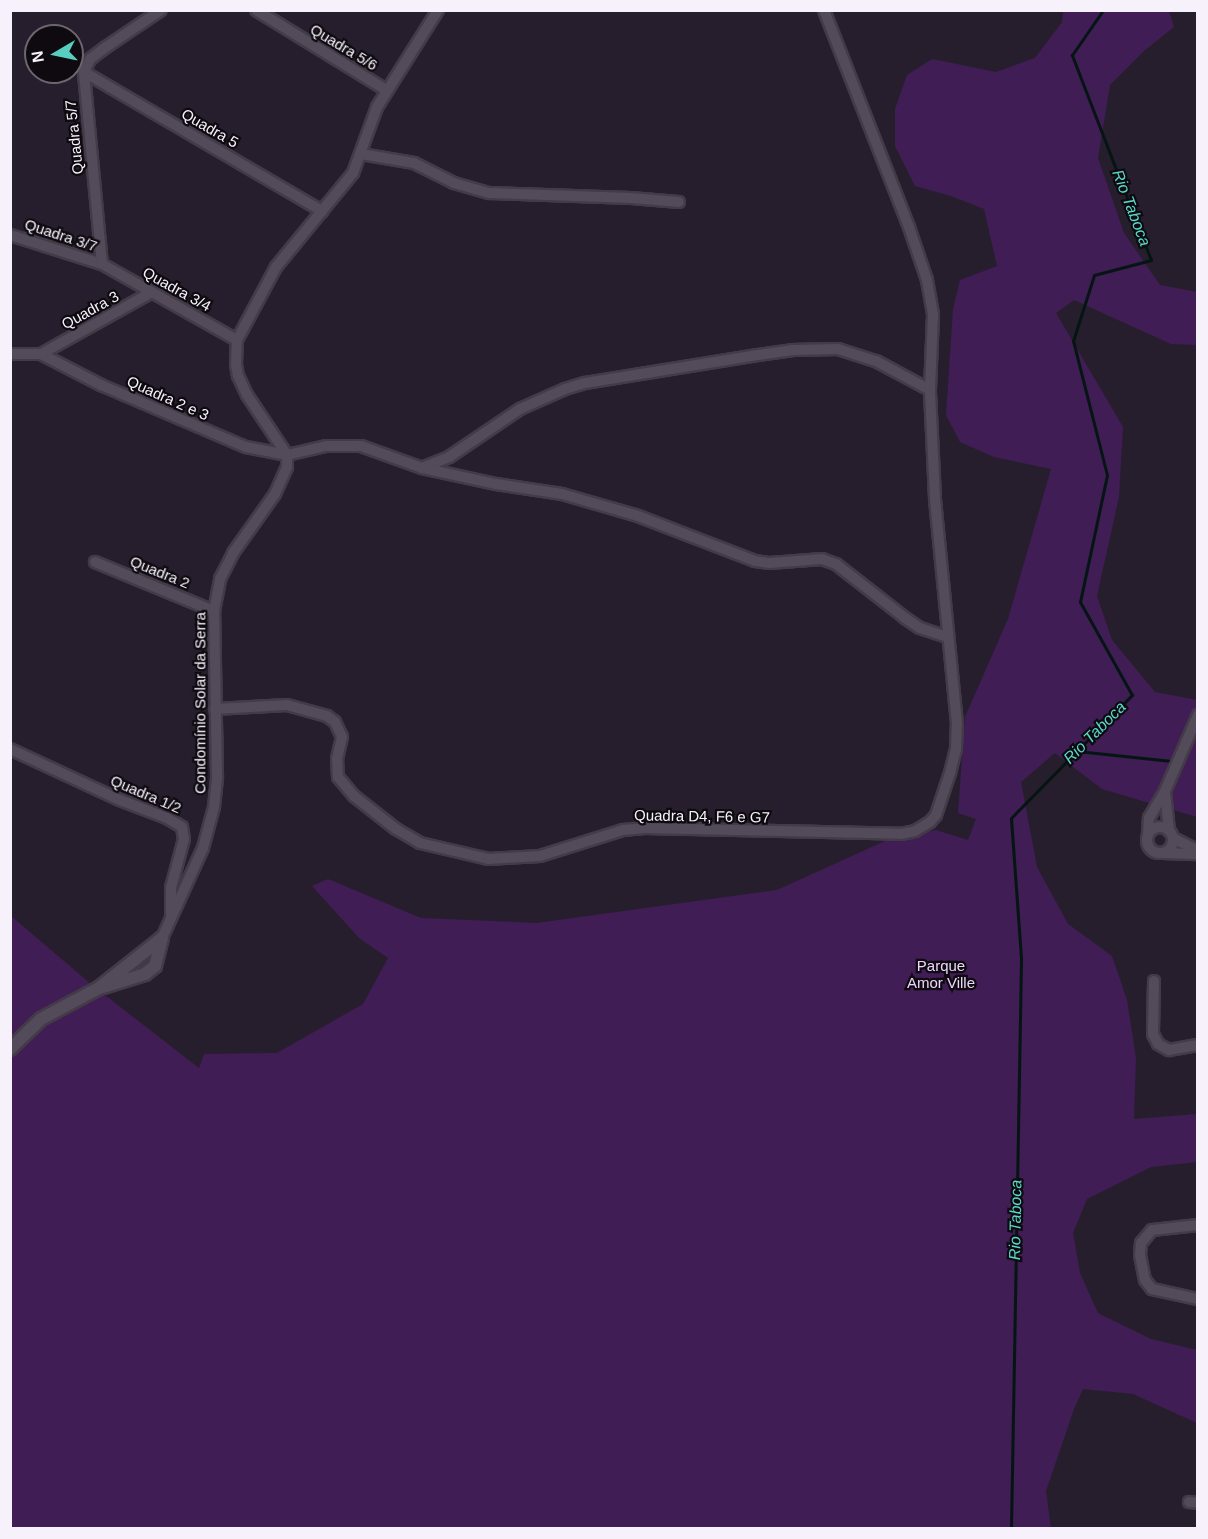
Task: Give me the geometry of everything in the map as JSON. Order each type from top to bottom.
[{"type":"street","points":[[84,72],[90,59],[161,10]]},
{"type":"street","name":"Quadra 5/6","points":[[256,10],[386,90]]},
{"type":"street","points":[[438,10],[386,90],[370,120],[361,154],[353,173],[276,267],[237,340],[238,376],[247,395],[287,455],[326,446],[361,446],[422,468],[496,484],[561,494],[638,516],[755,561],[770,563],[822,560],[836,564],[920,628],[947,637],[935,498],[930,390],[933,323],[927,280],[909,226],[824,10]]},
{"type":"street","name":"Quadra 5","points":[[84,72],[322,211]]},
{"type":"street","name":"Quadra 5/7","points":[[84,72],[102,264]]},
{"type":"street","points":[[361,154],[414,163],[454,183],[490,193],[679,202]]},
{"type":"street","name":"Quadra 3/7","points":[[10,235],[102,264]]},
{"type":"street","name":"Quadra 3/4","points":[[102,264],[237,340]]},
{"type":"street","name":"Quadra 3","points":[[41,354],[152,292]]},
{"type":"street","points":[[422,468],[449,457],[520,409],[565,389],[585,383],[769,353],[821,348],[856,353],[876,360],[930,390]]},
{"type":"street","points":[[10,354],[41,354]]},
{"type":"street","name":"Quadra 2 e 3","points":[[41,354],[101,385],[224,440],[287,455]]},
{"type":"street","name":"Condomínio Solar da Serra","points":[[10,1049],[41,1019],[99,988],[162,938],[171,921],[203,848],[212,818],[217,776],[214,610],[226,566],[284,479],[287,455]]},
{"type":"street","name":"Quadra 2","points":[[95,562],[214,610]]},
{"type":"street","name":"Quadra D4, F6 e G7","points":[[215,709],[287,705],[327,716],[335,722],[342,737],[337,758],[338,777],[354,796],[396,829],[420,843],[488,859],[540,856],[623,830],[645,828],[890,834],[915,831],[925,827],[936,815],[956,748],[957,724],[947,637]]},
{"type":"street","points":[[1197,715],[1165,791],[1149,818],[1148,835],[1149,847],[1155,853],[1197,852]]},
{"type":"street","name":"Quadra 1/2","points":[[10,748],[182,827],[184,839],[171,888],[171,921]]},
{"type":"street","points":[[1163,853],[1170,849],[1171,835],[1165,791]]},
{"type":"street","points":[[1148,835],[1157,828],[1197,852]]},
{"type":"street","points":[[1154,981],[1155,1039],[1160,1046],[1169,1050],[1197,1045]]},
{"type":"street","points":[[1197,1225],[1152,1230],[1141,1243],[1140,1255],[1145,1280],[1152,1289],[1197,1299]]},
{"type":"green space","name":"Parque Amor Ville","points":[[1063,11],[1169,11],[1174,27],[1144,51],[1110,85],[1098,158],[1124,233],[1160,285],[1197,292],[1197,345],[1171,344],[1074,300],[1056,313],[1123,427],[1119,497],[1097,596],[1112,640],[1155,692],[1197,700],[1197,817],[1102,789],[1055,753],[1021,782],[1037,867],[1068,924],[1112,956],[1127,1000],[1136,1058],[1134,1119],[1197,1114],[1197,1162],[1151,1167],[1087,1199],[1073,1233],[1080,1273],[1098,1313],[1151,1339],[1197,1350],[1197,1423],[1133,1394],[1083,1389],[1046,1491],[1051,1528],[11,1528],[10,915],[92,985],[199,1068],[204,1054],[277,1053],[363,1004],[388,958],[359,938],[312,886],[328,879],[421,918],[536,923],[777,890],[885,841],[936,830],[968,840],[976,819],[958,813],[965,717],[1008,619],[1051,469],[994,457],[960,442],[946,415],[953,309],[960,280],[997,266],[984,209],[951,196],[915,186],[895,146],[895,109],[907,75],[932,59],[996,72],[1035,58],[1062,22]]},
{"type":"waterway","name":"Rio Taboca","points":[[1011,1528],[1021,958],[1011,818],[1132,695],[1080,602],[1107,475],[1073,341],[1094,275],[1151,260],[1072,55],[1103,10]]},
{"type":"waterway","points":[[1077,751],[1171,761]]}]
